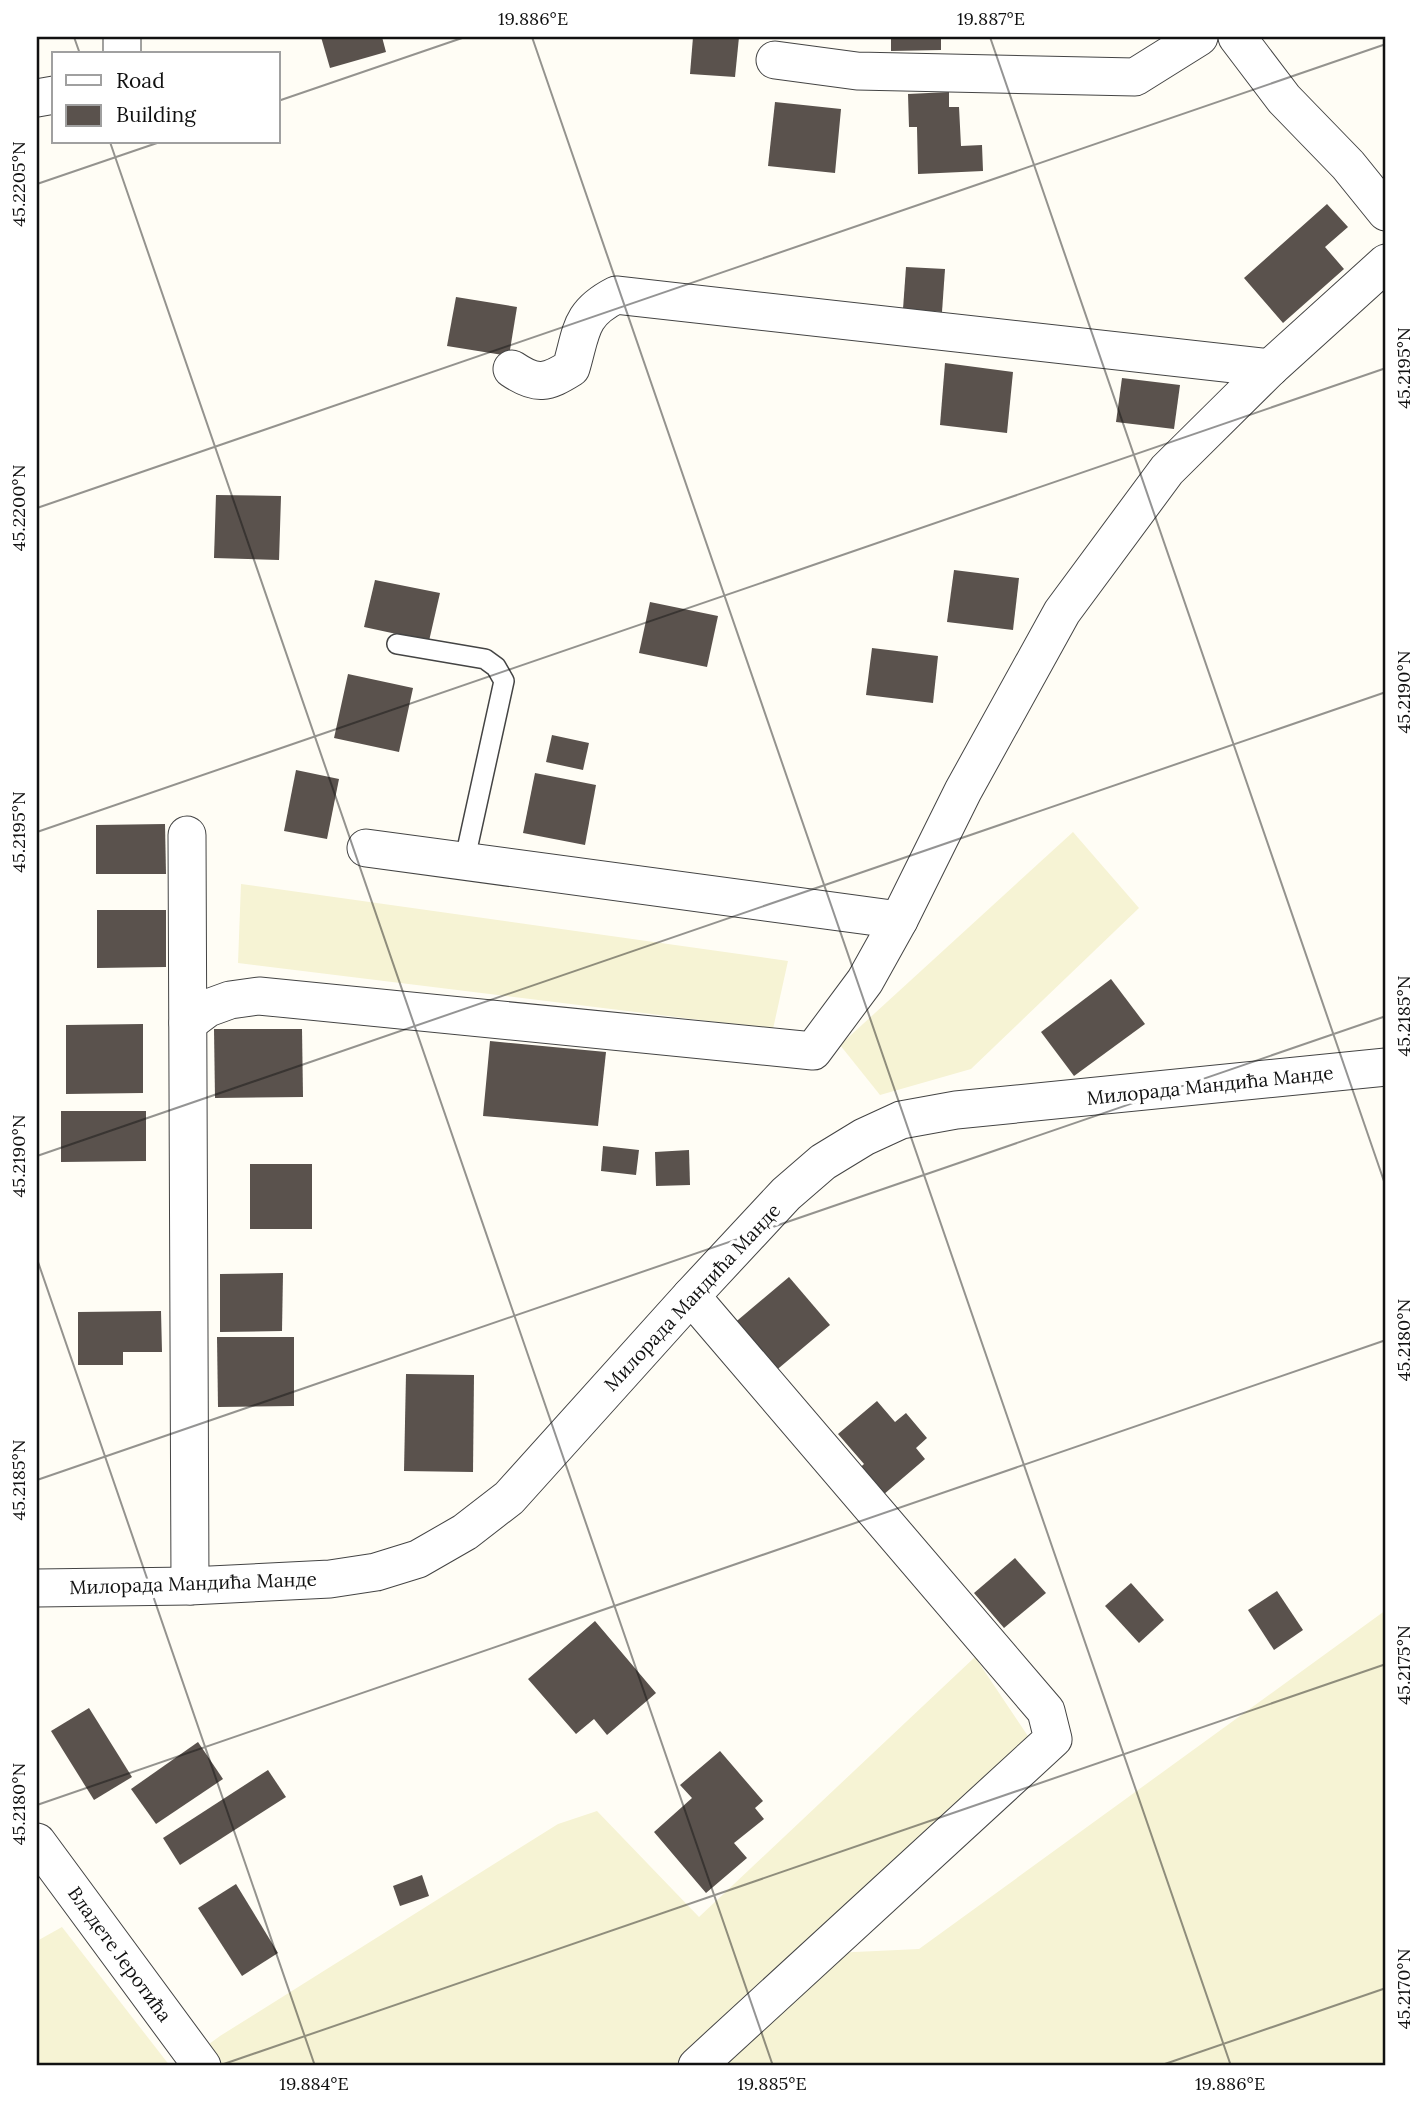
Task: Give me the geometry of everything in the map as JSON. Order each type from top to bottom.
[{"type":"street","points":[[775,60],[857,71],[1135,77],[1199,37]]},
{"type":"street","points":[[1237,37],[1284,99],[1348,165],[1386,212]]},
{"type":"street","points":[[188,1023],[208,1007],[230,1000],[259,996],[813,1051],[865,981],[899,920],[963,791],[1062,612],[1167,470],[1270,368],[1386,263]]},
{"type":"street","points":[[512,369],[526,379],[541,382],[571,368],[586,317],[600,303],[616,295],[1270,368]]},
{"type":"street","points":[[187,835],[190,1586]]},
{"type":"street","points":[[366,848],[899,920]]},
{"type":"street","name":"Милорада Мандића Манде","points":[[37,1588],[190,1586],[342,1577],[376,1572],[418,1559],[466,1532],[509,1497],[786,1195],[823,1162],[864,1137],[901,1121],[956,1110],[1386,1067]]},
{"type":"street","points":[[691,1296],[1046,1711],[1054,1739],[697,2066]]},
{"type":"street","name":"Владете Јеротића","points":[[37,1842],[202,2066]]},
{"type":"lane","points":[[397,643],[485,659],[496,667],[504,681],[464,863]]},
{"type":"shaded area","points":[[1073,832],[1139,908],[971,1069],[880,1095],[840,1045]]},
{"type":"shaded area","points":[[241,884],[788,961],[773,1029],[238,963]]},
{"type":"shaded area","points":[[1386,1610],[1386,2066],[179,2066],[220,2036],[558,1824],[597,1811],[699,1917],[975,1657],[1042,1757],[812,1954],[919,1949]]},
{"type":"shaded area","points":[[62,1927],[170,2066],[37,2066],[37,1941]]},
{"type":"building","points":[[321,37],[382,37],[386,52],[330,68]]},
{"type":"building","points":[[693,37],[739,37],[735,77],[690,74]]},
{"type":"building","points":[[891,37],[941,37],[941,50],[891,51]]},
{"type":"building","points":[[949,92],[949,107],[959,107],[961,146],[982,145],[983,171],[918,174],[917,127],[909,127],[908,94]]},
{"type":"building","points":[[775,102],[841,109],[835,173],[768,166]]},
{"type":"building","points":[[1327,204],[1348,227],[1325,247],[1344,269],[1283,323],[1244,278]]},
{"type":"building","points":[[906,267],[945,269],[942,312],[903,309]]},
{"type":"building","points":[[456,297],[517,307],[509,356],[447,346]]},
{"type":"building","points":[[945,363],[1013,372],[1007,433],[940,425]]},
{"type":"building","points":[[1122,378],[1180,385],[1174,429],[1116,422]]},
{"type":"building","points":[[216,495],[281,496],[279,560],[214,558]]},
{"type":"building","points":[[954,570],[1019,578],[1013,630],[947,622]]},
{"type":"building","points":[[375,580],[440,593],[429,641],[364,627]]},
{"type":"building","points":[[650,602],[718,616],[707,667],[639,653]]},
{"type":"building","points":[[872,648],[938,656],[933,703],[866,695]]},
{"type":"building","points":[[348,674],[413,688],[399,752],[334,738]]},
{"type":"building","points":[[552,735],[589,743],[583,770],[546,762]]},
{"type":"building","points":[[296,770],[339,779],[327,839],[284,831]]},
{"type":"building","points":[[535,773],[596,785],[585,845],[523,833]]},
{"type":"building","points":[[165,824],[166,874],[96,874],[96,825]]},
{"type":"building","points":[[97,910],[166,910],[166,967],[97,968]]},
{"type":"building","points":[[1111,979],[1145,1024],[1074,1076],[1041,1032]]},
{"type":"building","points":[[143,1024],[143,1093],[66,1094],[66,1025]]},
{"type":"building","points":[[214,1029],[302,1029],[303,1097],[215,1098]]},
{"type":"building","points":[[490,1041],[606,1052],[598,1126],[483,1116]]},
{"type":"building","points":[[61,1111],[146,1111],[146,1161],[61,1162]]},
{"type":"building","points":[[603,1146],[639,1150],[636,1175],[601,1171]]},
{"type":"building","points":[[689,1150],[690,1185],[656,1186],[655,1152]]},
{"type":"building","points":[[250,1164],[312,1164],[312,1229],[250,1229]]},
{"type":"building","points":[[283,1273],[282,1331],[220,1332],[220,1274]]},
{"type":"building","points":[[789,1277],[830,1325],[773,1373],[732,1325]]},
{"type":"building","points":[[161,1311],[162,1352],[123,1352],[123,1365],[78,1365],[78,1312]]},
{"type":"building","points":[[217,1337],[294,1337],[294,1406],[218,1407]]},
{"type":"building","points":[[406,1374],[474,1375],[473,1472],[404,1471]]},
{"type":"building","points":[[877,1401],[895,1422],[906,1413],[927,1438],[916,1448],[925,1459],[876,1501],[853,1474],[864,1464],[838,1434]]},
{"type":"building","points":[[1015,1558],[1046,1593],[1004,1628],[974,1593]]},
{"type":"building","points":[[1131,1583],[1164,1620],[1139,1643],[1105,1606]]},
{"type":"building","points":[[1277,1591],[1303,1630],[1274,1650],[1248,1610]]},
{"type":"building","points":[[595,1621],[656,1693],[607,1735],[594,1719],[576,1734],[528,1679]]},
{"type":"building","points":[[89,1708],[132,1777],[94,1800],[51,1731]]},
{"type":"building","points":[[198,1742],[223,1779],[156,1824],[131,1789]]},
{"type":"building","points":[[720,1751],[763,1801],[755,1808],[764,1819],[734,1843],[747,1858],[706,1893],[654,1832],[692,1798],[680,1785]]},
{"type":"building","points":[[268,1770],[286,1797],[180,1865],[163,1838]]},
{"type":"building","points":[[422,1875],[429,1896],[400,1906],[393,1886]]},
{"type":"building","points":[[236,1884],[278,1953],[242,1976],[198,1908]]}]
